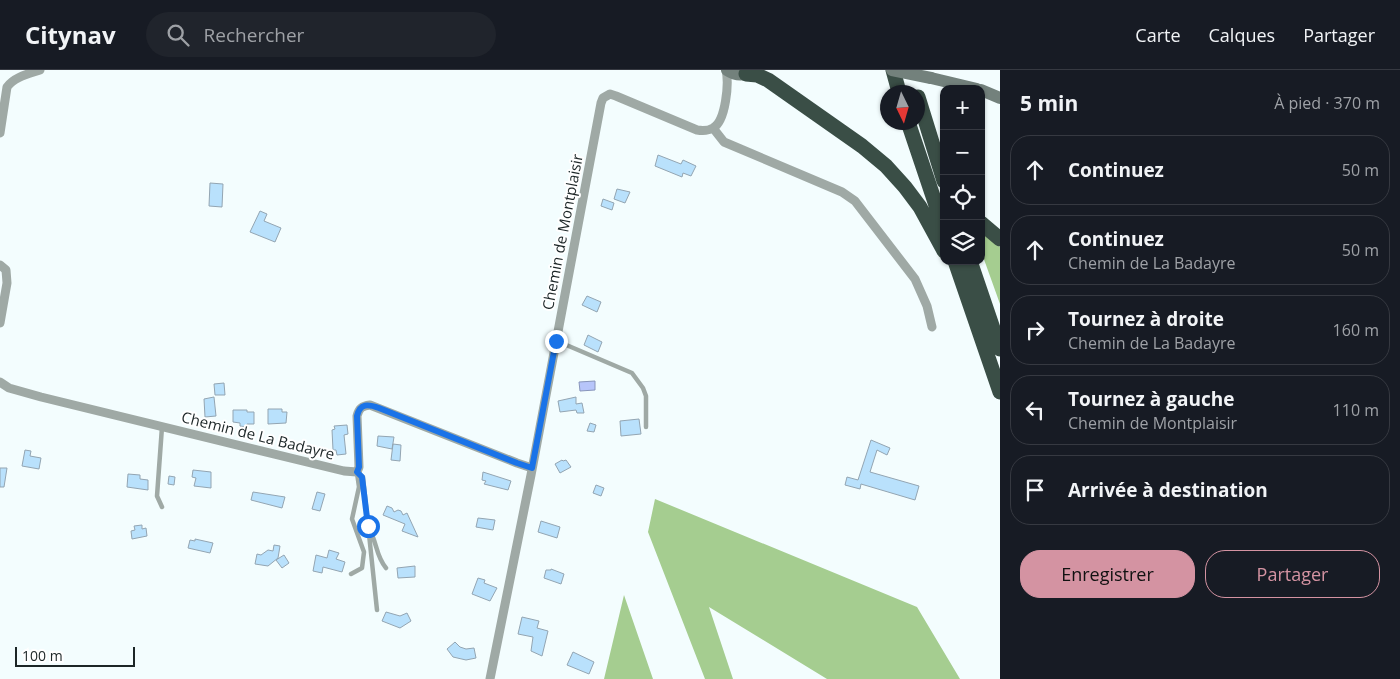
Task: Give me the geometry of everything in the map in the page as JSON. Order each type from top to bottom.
[{"type":"highway","points":[[892,70],[897,85]]},
{"type":"highway","points":[[910,70],[914,85]]},
{"type":"highway","points":[[747,73],[768,80],[862,146],[886,166],[906,187],[920,207],[940,244]]},
{"type":"highway","points":[[925,123],[940,157]]},
{"type":"highway","points":[[925,123],[942,175]]},
{"type":"highway","points":[[911,130],[941,220]]},
{"type":"highway","points":[[985,226],[1000,239]]},
{"type":"highway","points":[[950,265],[969,303]]},
{"type":"highway","points":[[955,265],[1000,392]]},
{"type":"highway","points":[[971,265],[1000,349]]},
{"type":"main road","points":[[727,70],[747,73]]},
{"type":"main road","points":[[892,70],[960,85]]},
{"type":"main road","points":[[985,92],[1000,98]]},
{"type":"street","points":[[0,133],[7,87],[20,77],[40,70]]},
{"type":"street","points":[[727,70],[727,87],[722,116],[719,123],[713,128],[724,142],[842,192],[855,201],[915,279],[927,306],[932,327]]},
{"type":"street","points":[[727,87],[733,79],[747,73]]},
{"type":"street","name":"Chemin de Montplaisir","points":[[490,679],[603,98],[610,94],[616,96],[697,130],[706,131],[713,128]]},
{"type":"street","points":[[0,265],[6,270],[7,283],[0,323]]},
{"type":"street","name":"Chemin de La Badayre","points":[[0,382],[9,388],[41,397],[162,425],[297,460],[344,471],[357,472],[359,467],[358,410],[362,406],[370,405],[532,468]]},
{"type":"lane","points":[[556,341],[632,373],[640,383],[646,396],[646,427]]},
{"type":"lane","points":[[162,425],[157,496],[162,507]]},
{"type":"lane","points":[[357,472],[362,477],[377,610]]},
{"type":"lane","points":[[351,574],[362,568],[364,552],[352,519],[359,487],[357,472]]},
{"type":"lane","points":[[368,526],[374,537],[379,560],[386,568]]},
{"type":"green space","points":[[985,235],[1000,247],[1000,304],[985,262]]},
{"type":"green space","points":[[655,499],[917,607],[960,679],[827,679],[709,607],[733,679],[705,679],[648,532]]},
{"type":"green space","points":[[624,595],[653,679],[604,679]]},
{"type":"water","points":[[595,381],[595,390],[580,391],[579,382]]},
{"type":"building","points":[[658,155],[681,164],[683,160],[696,166],[691,176],[683,173],[682,177],[655,166]]},
{"type":"building","points":[[210,183],[223,184],[222,207],[209,206]]},
{"type":"building","points":[[617,189],[630,192],[625,203],[614,199]]},
{"type":"building","points":[[603,199],[614,203],[612,210],[601,206]]},
{"type":"building","points":[[260,211],[267,214],[264,221],[281,228],[275,242],[250,232]]},
{"type":"building","points":[[587,296],[601,302],[597,312],[582,305]]},
{"type":"building","points":[[588,335],[602,342],[598,352],[584,345]]},
{"type":"building","points":[[224,383],[225,395],[215,395],[214,384]]},
{"type":"building","points":[[214,397],[216,416],[205,417],[204,399]]},
{"type":"building","points":[[576,397],[576,404],[582,403],[584,413],[577,413],[576,410],[560,412],[558,401]]},
{"type":"building","points":[[268,409],[282,409],[282,412],[287,412],[286,423],[268,424]]},
{"type":"building","points":[[233,410],[254,412],[254,424],[247,424],[246,427],[240,426],[240,423],[233,422]]},
{"type":"building","points":[[639,419],[641,434],[621,436],[620,421]]},
{"type":"building","points":[[590,423],[596,425],[594,432],[587,431]]},
{"type":"building","points":[[347,425],[348,434],[344,435],[346,454],[337,455],[336,450],[333,450],[332,430],[335,429],[334,426]]},
{"type":"building","points":[[378,436],[394,437],[392,449],[377,446]]},
{"type":"building","points":[[871,440],[890,448],[887,455],[877,450],[870,472],[919,486],[915,500],[861,484],[860,489],[845,485],[847,477],[858,480]]},
{"type":"building","points":[[393,444],[401,445],[400,461],[391,460]]},
{"type":"building","points":[[25,450],[31,451],[30,456],[41,458],[39,469],[22,466]]},
{"type":"building","points":[[566,460],[571,467],[560,473],[555,464]]},
{"type":"building","points":[[0,468],[7,468],[4,487],[0,487]]},
{"type":"building","points":[[193,470],[211,472],[211,488],[194,486],[196,478],[192,477]]},
{"type":"building","points":[[483,472],[511,481],[508,490],[484,484],[486,481],[482,480]]},
{"type":"building","points":[[128,474],[140,475],[140,479],[148,480],[148,490],[127,487]]},
{"type":"building","points":[[169,476],[175,477],[174,485],[168,484]]},
{"type":"building","points":[[596,485],[604,488],[601,496],[593,493]]},
{"type":"building","points":[[253,492],[285,497],[282,508],[251,500]]},
{"type":"building","points":[[317,492],[325,494],[320,511],[312,509]]},
{"type":"building","points":[[387,506],[392,508],[394,512],[401,511],[403,515],[407,513],[418,537],[402,531],[405,524],[383,515]]},
{"type":"building","points":[[478,518],[495,520],[493,530],[476,527]]},
{"type":"building","points":[[541,521],[560,527],[557,538],[538,532]]},
{"type":"building","points":[[142,525],[142,529],[146,528],[147,536],[132,539],[131,531],[135,530],[134,526]]},
{"type":"building","points":[[195,539],[213,543],[210,553],[188,548],[190,540],[195,541]]},
{"type":"building","points":[[274,545],[280,546],[278,558],[268,566],[255,564],[257,554],[261,555],[268,550],[273,551]]},
{"type":"building","points":[[329,550],[339,553],[336,559],[345,562],[342,572],[323,567],[322,573],[313,571],[316,555],[327,558]]},
{"type":"building","points":[[284,555],[289,563],[282,568],[276,560]]},
{"type":"building","points":[[415,566],[415,577],[398,578],[397,568]]},
{"type":"building","points":[[551,569],[564,574],[561,584],[544,578],[546,570]]},
{"type":"building","points":[[478,578],[485,580],[484,583],[497,588],[490,601],[472,594]]},
{"type":"building","points":[[386,612],[400,616],[407,613],[411,621],[400,628],[382,621]]},
{"type":"building","points":[[522,617],[539,621],[537,628],[548,631],[542,656],[531,651],[533,637],[518,634]]},
{"type":"building","points":[[455,642],[460,647],[466,649],[474,648],[476,658],[466,660],[453,657],[447,649]]},
{"type":"building","points":[[573,652],[594,662],[589,674],[567,665]]},
{"type":"route","points":[[368,526],[362,477],[357,472],[359,467],[357,416],[358,410],[362,406],[370,405],[379,408],[532,468],[556,341]]}]
